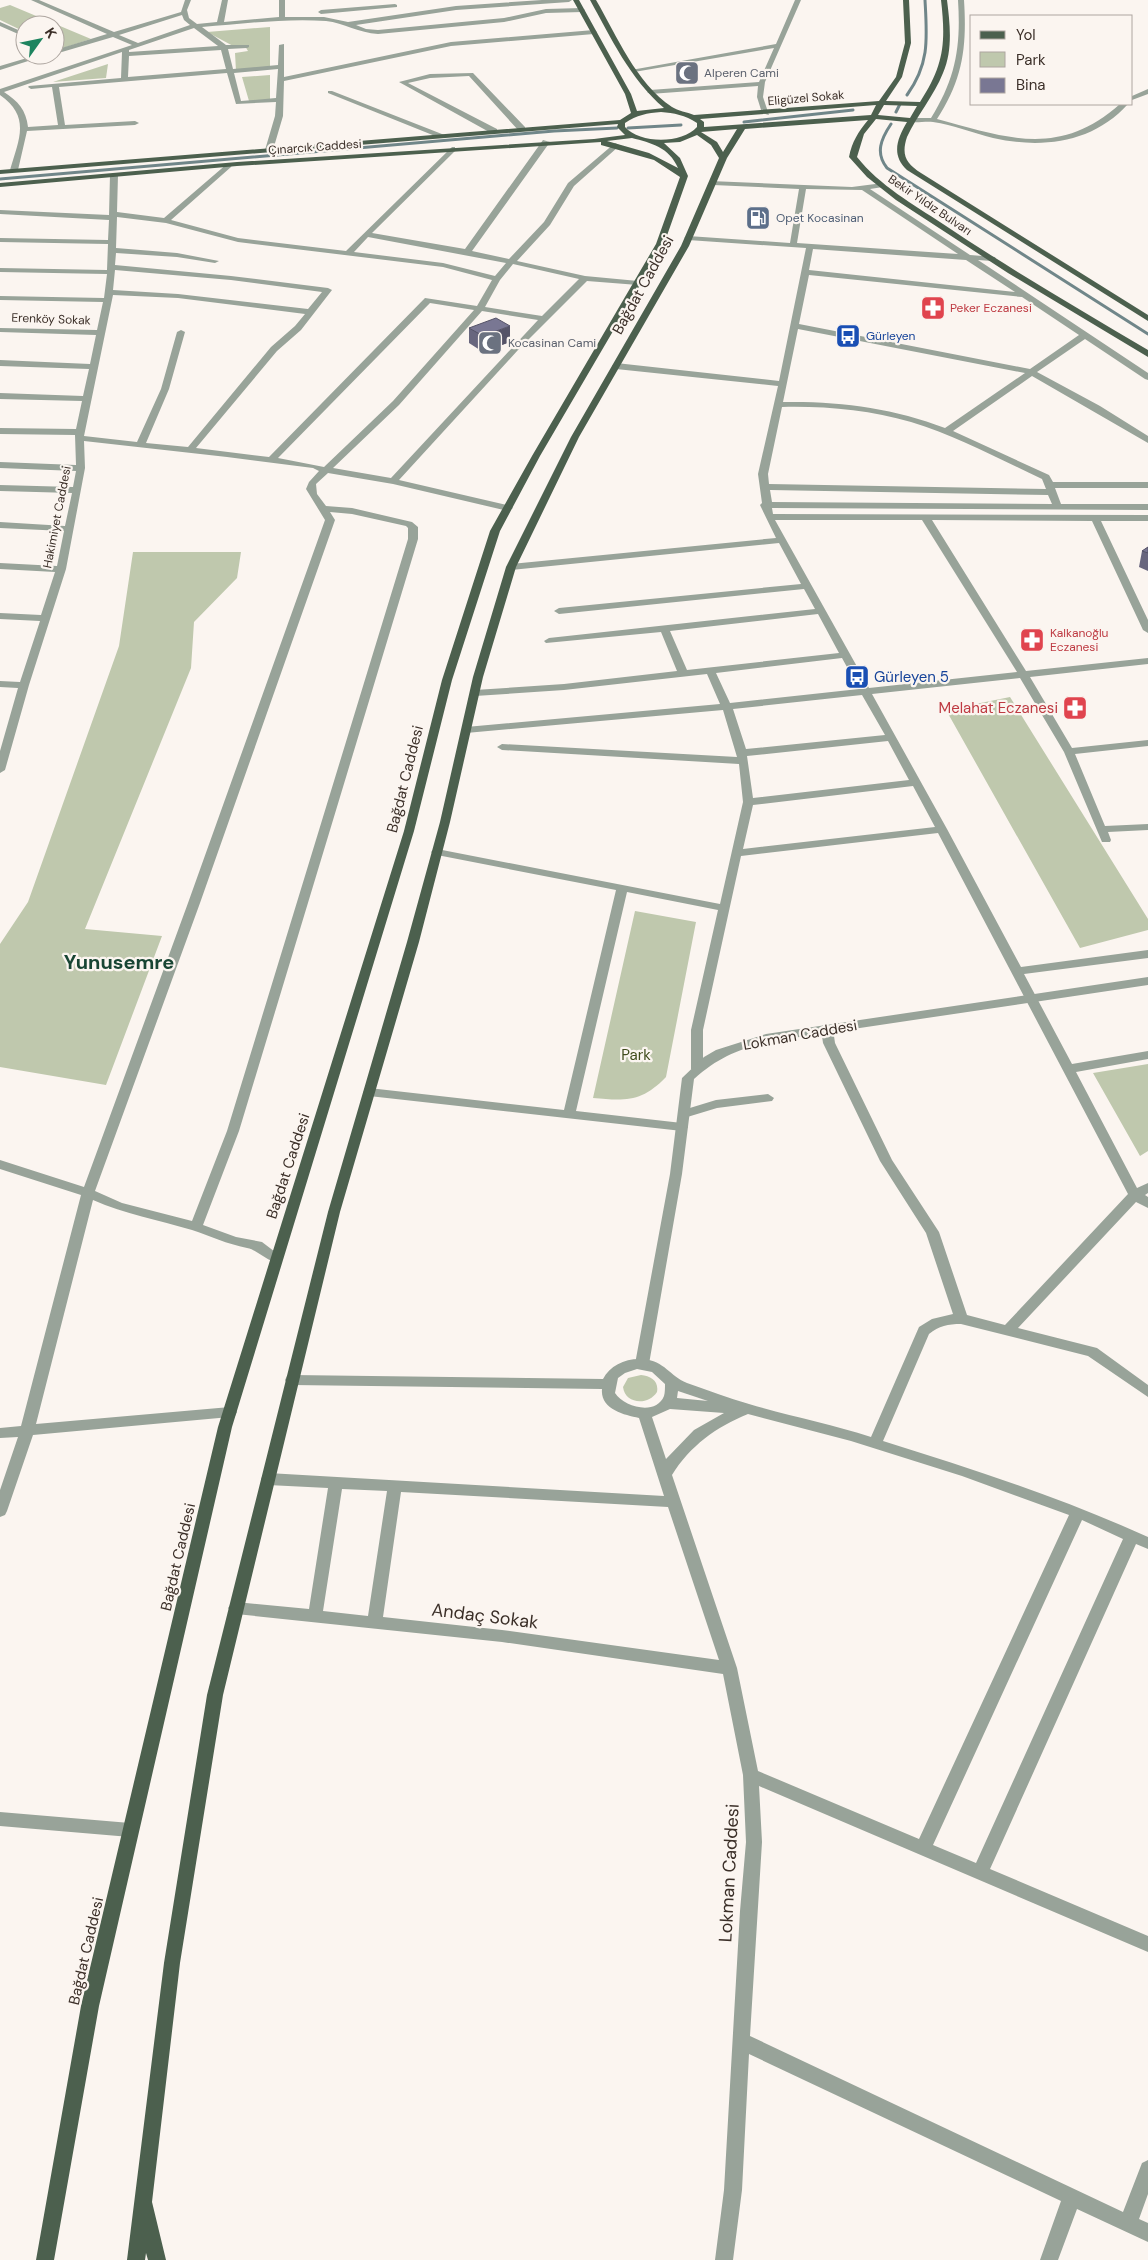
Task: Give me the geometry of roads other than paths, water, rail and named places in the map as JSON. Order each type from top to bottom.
[{"type":"main road","points":[[576,0],[628,94],[635,114]]},
{"type":"main road","points":[[593,0],[634,70],[650,92],[672,111]]},
{"type":"main road","name":"Bekir Yıldız Bulvarı","points":[[906,0],[909,32],[906,54],[899,77],[888,90],[874,117],[861,133],[855,146],[853,157],[860,168],[880,185],[992,259],[1148,354]]},
{"type":"main road","name":"Bekir Yıldız Bulvarı","points":[[944,0],[947,27],[944,58],[935,85],[921,104],[900,149],[901,158],[907,166],[1148,319]]},
{"type":"main road","name":"Eligüzel Sokak","points":[[672,111],[694,117],[881,103],[921,104]]},
{"type":"main road","points":[[672,111],[659,110],[635,114],[622,122],[622,127],[625,132],[632,136],[654,141],[676,156],[683,166],[684,176]]},
{"type":"main road","points":[[694,117],[700,122],[701,128],[698,132],[714,144],[724,158]]},
{"type":"main road","name":"Eligüzel Sokak","points":[[654,141],[678,140],[698,132],[742,127],[874,117],[913,120]]},
{"type":"main road","points":[[831,120],[861,133]]},
{"type":"main road","name":"Çınarcık Caddesi","points":[[0,172],[622,122]]},
{"type":"main road","name":"Bağdat Caddesi","points":[[136,2260],[170,1982],[193,1823],[215,1695],[334,1212],[437,852],[475,693],[511,567],[575,437],[688,238],[724,158],[742,127]]},
{"type":"main road","name":"Çınarcık Caddesi","points":[[0,184],[228,165],[546,142],[594,141],[632,136]]},
{"type":"main road","points":[[594,141],[615,145],[657,158],[673,166],[684,176]]},
{"type":"main road","name":"Bağdat Caddesi","points":[[46,2260],[90,2006],[230,1412],[409,831],[447,680],[495,531],[660,244],[684,176]]},
{"type":"main road","points":[[144,2191],[147,2219],[157,2260]]},
{"type":"street","points":[[34,0],[138,46]]},
{"type":"street","points":[[220,24],[225,0]]},
{"type":"street","points":[[282,0],[282,17]]},
{"type":"street","points":[[348,24],[456,8],[569,0]]},
{"type":"street","points":[[766,113],[760,97],[762,84],[798,0]]},
{"type":"street","points":[[933,120],[947,99],[959,68],[962,29],[961,0]]},
{"type":"street","points":[[185,2],[184,13],[186,19],[224,47],[238,103],[280,100]]},
{"type":"street","points":[[126,52],[194,26],[282,17],[328,9],[395,6]]},
{"type":"street","points":[[282,17],[329,19],[365,31],[378,32],[504,20],[546,11],[582,10]]},
{"type":"street","points":[[65,47],[184,13]]},
{"type":"street","points":[[0,24],[15,31]]},
{"type":"street","points":[[280,80],[451,44],[594,32]]},
{"type":"street","points":[[268,150],[279,116],[282,45]]},
{"type":"street","points":[[634,70],[779,45]]},
{"type":"street","points":[[1,94],[84,62],[126,52],[247,46]]},
{"type":"street","points":[[124,79],[126,52]]},
{"type":"street","points":[[76,58],[84,62]]},
{"type":"street","points":[[0,68],[15,64]]},
{"type":"street","points":[[1,94],[31,86],[281,67]]},
{"type":"street","points":[[494,132],[402,82],[430,76],[471,74],[522,129]]},
{"type":"street","points":[[31,86],[48,75]]},
{"type":"street","points":[[650,92],[762,84]]},
{"type":"street","points":[[55,85],[62,127]]},
{"type":"street","points":[[1133,98],[1148,91]]},
{"type":"street","points":[[330,92],[443,136]]},
{"type":"street","points":[[1,94],[22,111],[25,119],[14,170]]},
{"type":"street","points":[[913,120],[933,120],[1012,141],[1042,142],[1090,130],[1104,122],[1123,105]]},
{"type":"street","points":[[24,129],[135,123]]},
{"type":"street","points":[[467,252],[546,142]]},
{"type":"street","points":[[0,1511],[27,1430],[88,1194],[330,520],[325,509],[311,494],[310,489],[313,478],[326,470],[396,403],[480,308],[497,279],[510,262],[547,223],[570,185],[615,145]]},
{"type":"street","points":[[348,254],[452,149]]},
{"type":"street","points":[[166,221],[228,165]]},
{"type":"street","name":"Hakimiyet Caddesi","points":[[0,770],[24,685],[61,569],[81,468],[80,435],[109,296],[112,269],[114,175]]},
{"type":"street","points":[[713,183],[864,188],[880,185]]},
{"type":"street","points":[[793,245],[804,187]]},
{"type":"street","points":[[864,188],[1148,376]]},
{"type":"street","points":[[0,212],[114,216],[166,221],[238,240],[443,265],[497,279]]},
{"type":"street","points":[[368,235],[467,252],[585,278],[638,283]]},
{"type":"street","points":[[688,238],[992,259]]},
{"type":"street","points":[[0,240],[112,246],[215,261]]},
{"type":"street","points":[[810,246],[795,326],[762,474],[769,517],[942,829],[1135,1195],[1148,1203]]},
{"type":"street","points":[[0,270],[112,269],[213,276],[328,290],[298,328],[268,357],[190,450]]},
{"type":"street","points":[[805,272],[1023,295]]},
{"type":"street","points":[[393,480],[515,348],[585,278]]},
{"type":"street","points":[[0,298],[178,296],[310,312]]},
{"type":"street","points":[[271,460],[428,300],[545,319]]},
{"type":"street","points":[[795,326],[1031,372],[1097,408],[1148,440]]},
{"type":"street","name":"Erenköy Sokak","points":[[0,330],[101,333]]},
{"type":"street","points":[[140,445],[165,389],[181,332]]},
{"type":"street","points":[[946,432],[1084,335]]},
{"type":"street","points":[[0,363],[94,367]]},
{"type":"street","points":[[616,366],[781,384]]},
{"type":"street","points":[[0,396],[87,398]]},
{"type":"street","points":[[777,405],[817,404],[857,408],[903,417],[946,432],[1046,477],[1057,506]]},
{"type":"street","points":[[0,431],[80,435],[140,445],[271,460],[393,480],[508,508]]},
{"type":"street","points":[[0,465],[81,468]]},
{"type":"street","points":[[764,487],[1050,488],[1148,485]]},
{"type":"street","points":[[0,488],[76,490]]},
{"type":"street","points":[[766,505],[1148,506]]},
{"type":"street","points":[[196,1227],[233,1131],[413,539],[413,527],[410,524],[372,515],[325,509]]},
{"type":"street","points":[[769,517],[1148,518]]},
{"type":"street","points":[[925,517],[1023,674],[1069,752],[1104,834],[1148,827]]},
{"type":"street","points":[[1095,518],[1148,630]]},
{"type":"street","points":[[0,525],[69,529]]},
{"type":"street","points":[[511,567],[781,540]]},
{"type":"street","points":[[0,566],[61,569]]},
{"type":"street","points":[[559,611],[806,586]]},
{"type":"street","points":[[549,641],[820,611]]},
{"type":"street","points":[[0,616],[45,618]]},
{"type":"street","points":[[664,628],[683,673]]},
{"type":"street","points":[[475,693],[564,687],[845,654]]},
{"type":"street","points":[[466,730],[728,706],[1148,661]]},
{"type":"street","points":[[697,1069],[697,1030],[748,802],[743,757],[728,706],[710,670]]},
{"type":"street","points":[[0,684],[24,685]]},
{"type":"street","points":[[502,747],[743,757],[891,738]]},
{"type":"street","points":[[1069,752],[1148,742]]},
{"type":"street","points":[[748,802],[916,782]]},
{"type":"street","points":[[737,852],[942,829]]},
{"type":"street","points":[[437,852],[724,908]]},
{"type":"street","points":[[569,1115],[622,888]]},
{"type":"street","points":[[1018,971],[1148,954]]},
{"type":"street","name":"Lokman Caddesi","points":[[642,1364],[682,1127],[688,1078],[697,1069],[720,1053],[749,1042],[1148,981]]},
{"type":"street","points":[[827,1029],[829,1043],[886,1161],[932,1232],[961,1319]]},
{"type":"street","points":[[1069,1069],[1148,1056]]},
{"type":"street","points":[[369,1092],[682,1127]]},
{"type":"street","points":[[684,1114],[716,1104],[768,1098]]},
{"type":"street","points":[[0,1164],[118,1206],[196,1227],[234,1241],[257,1245],[276,1258]]},
{"type":"street","points":[[1008,1331],[1135,1195],[1148,1187]]},
{"type":"street","points":[[875,1443],[924,1331],[939,1321],[961,1319],[1092,1352],[1148,1392]]},
{"type":"street","points":[[672,1382],[673,1390],[667,1403],[661,1408],[644,1413],[634,1412],[618,1406],[608,1393],[608,1384],[614,1373],[620,1368],[642,1364],[662,1370],[672,1382],[748,1409],[875,1443],[966,1472],[1078,1512],[1144,1541],[980,1872]]},
{"type":"street","points":[[292,1380],[608,1384]]},
{"type":"street","points":[[667,1403],[748,1409]]},
{"type":"street","points":[[664,1475],[672,1461],[694,1437],[718,1420],[748,1409]]},
{"type":"street","points":[[0,1433],[230,1412]]},
{"type":"street","name":"Lokman Caddesi","points":[[644,1413],[729,1668],[746,1743],[751,1775],[754,1842],[748,1911],[732,2190],[724,2260]]},
{"type":"street","points":[[268,1479],[673,1502]]},
{"type":"street","points":[[315,1616],[336,1483]]},
{"type":"street","points":[[375,1622],[394,1486]]},
{"type":"street","points":[[923,1848],[1078,1512]]},
{"type":"street","name":"Andaç Sokak","points":[[236,1608],[502,1636],[729,1668]]},
{"type":"street","points":[[751,1775],[1148,1944]]},
{"type":"street","points":[[0,1819],[130,1830]]},
{"type":"street","points":[[741,2041],[1148,2233]]},
{"type":"street","points":[[1128,2223],[1148,2169]]},
{"type":"street","points":[[1048,2260],[1072,2196]]},
{"type":"waterway","points":[[907,95],[920,72],[923,61],[926,38],[925,0]]},
{"type":"waterway","points":[[896,112],[900,104]]},
{"type":"waterway","points":[[744,122],[853,110]]},
{"type":"waterway","points":[[891,124],[884,135],[880,151],[887,168],[1148,334]]},
{"type":"waterway","points":[[628,128],[681,125]]},
{"type":"waterway","points":[[0,179],[554,131],[617,128]]},
{"type":"place","name":"Alperen Cami","points":[[687,73]]},
{"type":"place","name":"Opet Kocasinan","points":[[758,218]]},
{"type":"place","name":"Peker Eczanesi","points":[[933,308]]},
{"type":"place","name":"Gürleyen","points":[[848,336]]},
{"type":"place","name":"Kocasinan Cami","points":[[490,343]]},
{"type":"place","name":"Kalkanoğlu Eczanesi","points":[[1032,640]]},
{"type":"place","name":"Gürleyen 5","points":[[857,677]]},
{"type":"place","name":"Melahat Eczanesi","points":[[1075,708]]},
{"type":"district","name":"Yunusemre","points":[[119,962]]},
{"type":"park label","name":"Park","points":[[636,1055]]}]
